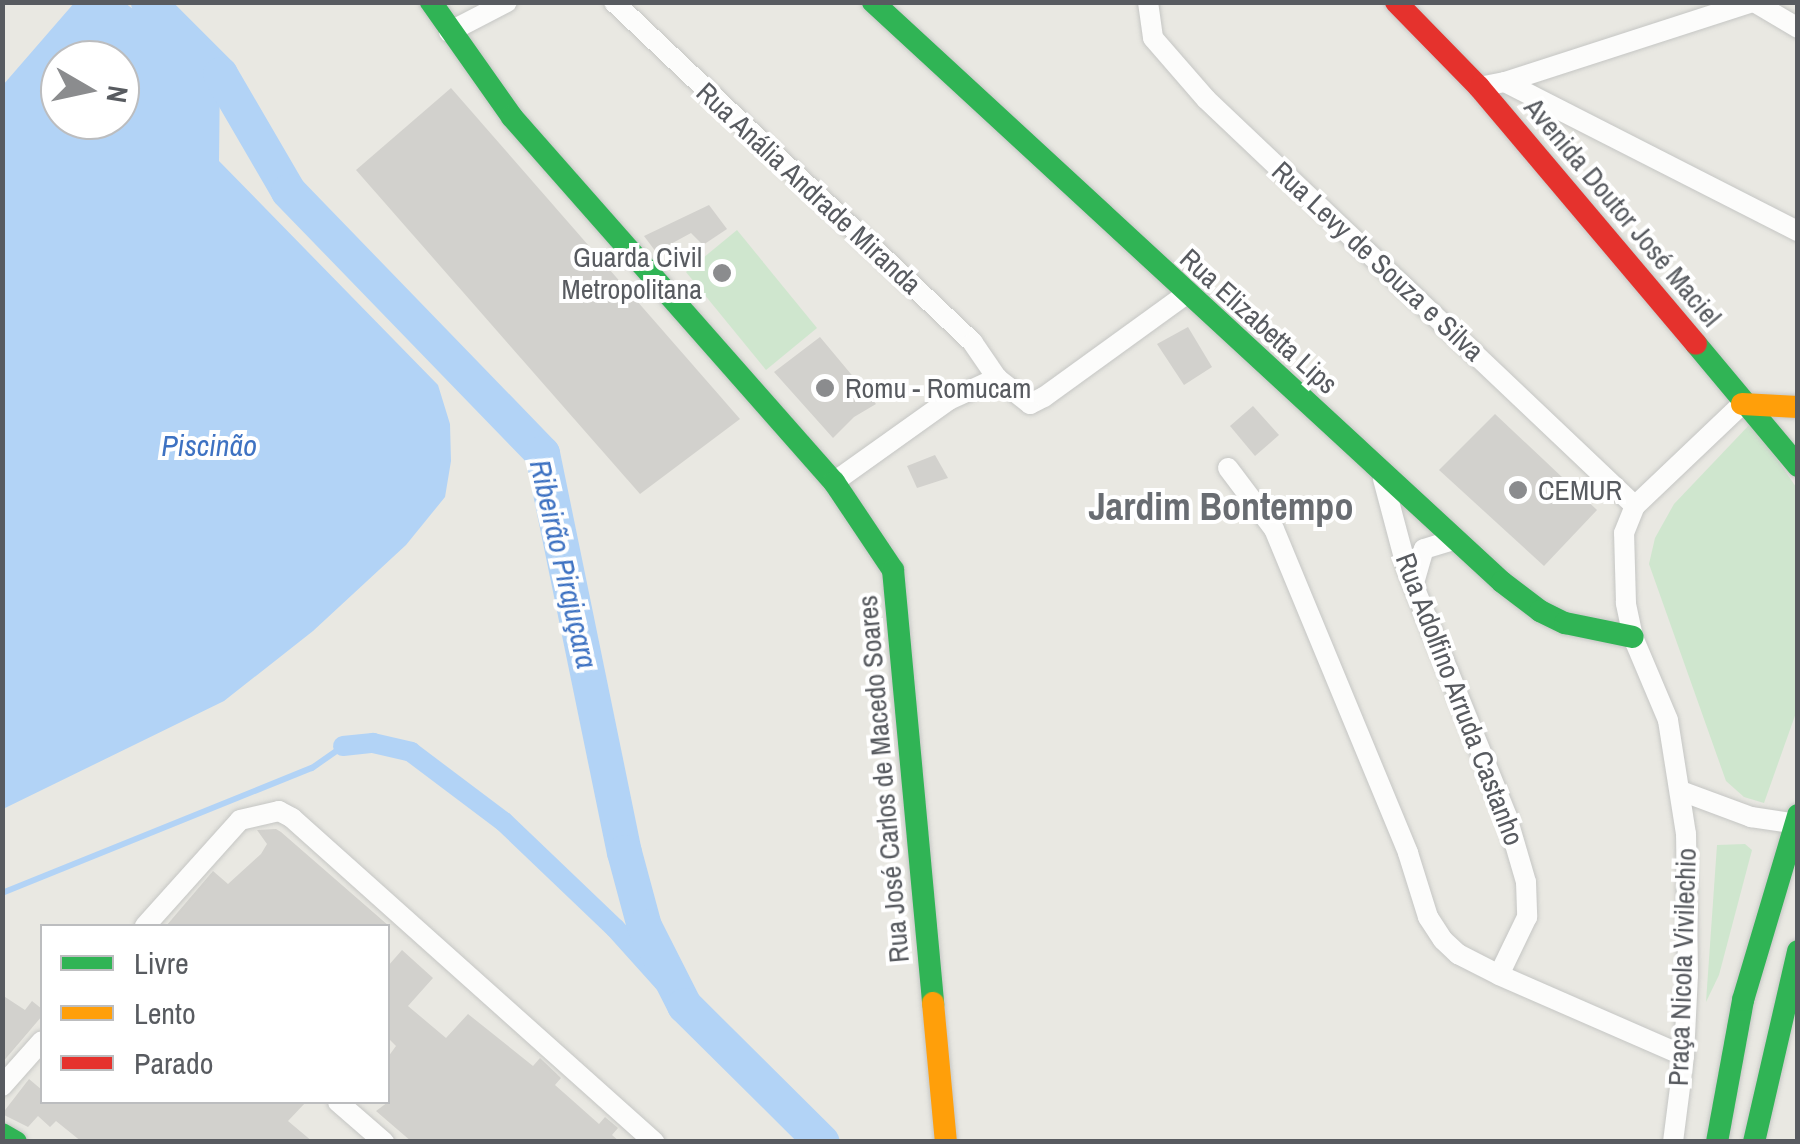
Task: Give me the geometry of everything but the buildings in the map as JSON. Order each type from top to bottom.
[{"type":"main road","name":"Rua José Carlos de Macedo Soares","points":[[430,2],[512,117],[834,482],[885,553],[898,600],[946,1142]]},
{"type":"main road","name":"Rua Elizabetta Lips","points":[[873,2],[1185,296],[1454,540],[1540,611],[1586,628],[1633,637]]},
{"type":"main road","name":"Avenida Doutor José Maciel","points":[[1396,2],[1478,87],[1798,466]]},
{"type":"main road","points":[[1742,404],[1798,407]]},
{"type":"main road","points":[[1717,1142],[1743,1000],[1797,821]]},
{"type":"main road","points":[[1754,1142],[1798,952]]},
{"type":"main road","points":[[2,1134],[16,1142]]},
{"type":"street","points":[[449,32],[507,2]]},
{"type":"street","name":"Rua Anália Andrade Miranda","points":[[614,2],[973,343],[997,378]]},
{"type":"street","name":"Rua Levy de Souza e Silva","points":[[1148,2],[1152,38],[1206,99],[1634,506]]},
{"type":"street","points":[[1478,87],[1506,82],[1754,2],[1798,28]]},
{"type":"street","points":[[1506,82],[1798,232]]},
{"type":"street","points":[[834,482],[949,400],[997,378],[1030,404],[1062,388],[1185,296]]},
{"type":"street","points":[[1634,506],[1742,404]]},
{"type":"street","points":[[1228,468],[1274,530],[1408,853],[1428,917],[1458,954],[1684,1056]]},
{"type":"street","name":"Rua Adolfino Arruda Castanho","points":[[1382,477],[1414,583],[1507,818],[1526,882],[1527,917],[1499,975]]},
{"type":"street","name":"Praça Nicola Vivilechio","points":[[1634,506],[1622,553],[1633,637],[1668,720],[1682,792],[1688,911],[1684,1056],[1673,1142]]},
{"type":"street","points":[[1414,583],[1424,549],[1454,540]]},
{"type":"street","points":[[1682,792],[1751,817],[1797,821]]},
{"type":"street","points":[[147,924],[240,820],[279,811],[292,818],[654,1142]]},
{"type":"street","points":[[2,1086],[40,1043]]},
{"type":"street","points":[[340,1104],[384,1142]]},
{"type":"green space","points":[[737,230],[817,328],[766,370],[686,272]]},
{"type":"green space","points":[[1752,422],[1798,490],[1797,710],[1764,803],[1744,797],[1726,781],[1649,564],[1655,538],[1674,504]]},
{"type":"green space","points":[[1745,844],[1752,850],[1719,975],[1706,1002],[1717,845]]},
{"type":"water","name":"Piscinão","points":[[75,2],[125,3],[220,74],[219,161],[438,385],[450,424],[451,461],[445,497],[406,545],[313,631],[224,701],[3,809],[3,85],[40,42],[40,140],[140,140],[140,40],[42,40]]},
{"type":"waterway","name":"Ribeirão Pirajuçara","points":[[148,2],[220,74],[288,191],[542,453],[624,852],[644,926],[684,1005],[822,1142]]},
{"type":"waterway","points":[[343,746],[373,743],[411,752],[504,822],[615,928],[684,1005]]},
{"type":"waterway","points":[[2,893],[312,768],[343,746]]},
{"type":"traffic: fast","points":[[431,2],[512,117],[834,482],[893,570],[933,1003]]},
{"type":"traffic: fast","points":[[873,2],[1502,582],[1540,611],[1565,623],[1633,637]]},
{"type":"traffic: fast","points":[[1696,344],[1798,466]]},
{"type":"traffic: fast","points":[[1717,1142],[1743,1000],[1798,815]]},
{"type":"traffic: fast","points":[[1754,1142],[1798,951]]},
{"type":"traffic: fast","points":[[2,1134],[16,1142]]},
{"type":"traffic: slow","points":[[1742,404],[1798,407]]},
{"type":"traffic: slow","points":[[933,1003],[946,1142]]},
{"type":"traffic: jam","points":[[1396,2],[1479,87],[1696,344]]},
{"type":"place","name":"Guarda Civil Metropolitana","points":[[722,273]]},
{"type":"place","name":"Romu - Romucam","points":[[825,388]]},
{"type":"place","name":"CEMUR","points":[[1518,490]]},
{"type":"district","name":"Jardim Bontempo","points":[[1221,507]]}]
